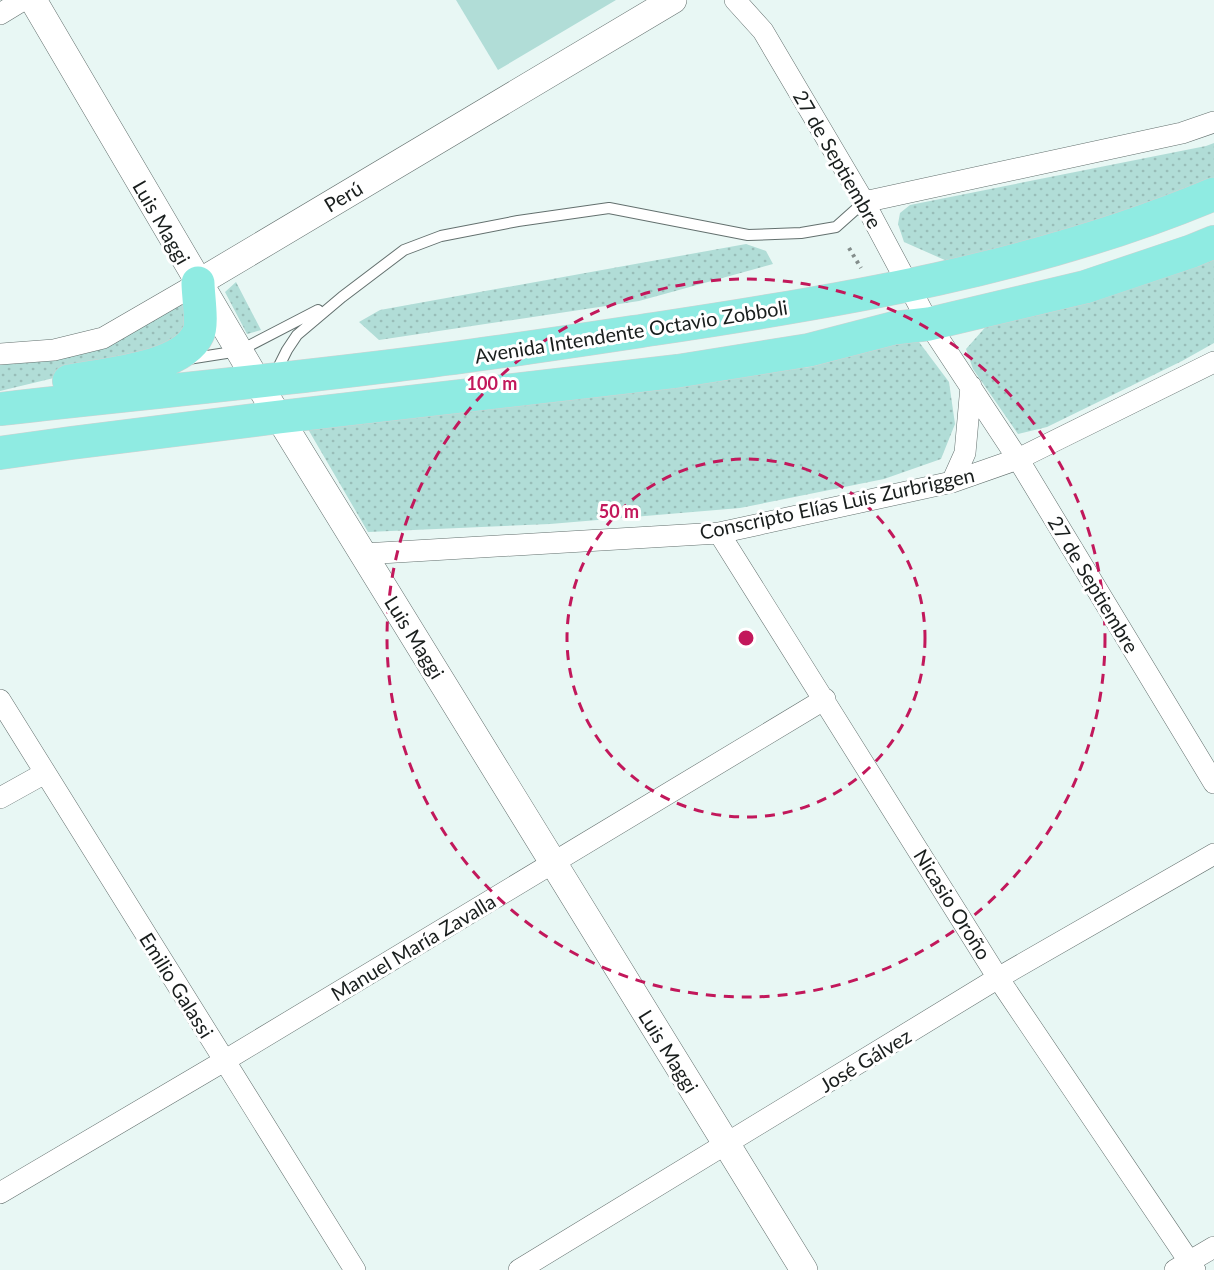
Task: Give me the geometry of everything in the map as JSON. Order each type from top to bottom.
[{"type":"main road","name":"Avenida Intendente Octavio Zobboli","points":[[0,409],[473,356],[875,293],[1049,251],[1173,211],[1214,194]]},
{"type":"main road","name":"Avenida Intendente Octavio Zobboli","points":[[0,453],[71,442],[678,371],[809,350],[894,328],[929,324],[1085,287],[1214,242]]},
{"type":"main road","points":[[0,400],[45,385],[159,363],[188,348],[200,332],[198,283]]},
{"type":"street","points":[[0,14],[23,0]]},
{"type":"street","name":"Luis Maggi","points":[[33,0],[239,351],[265,379],[279,417],[804,1270]]},
{"type":"street","name":"Perú","points":[[0,354],[54,350],[104,338],[673,0]]},
{"type":"street","name":"27 de Septiembre","points":[[735,0],[763,31],[864,202],[929,324],[1018,459],[1214,783]]},
{"type":"street","points":[[864,202],[1182,133],[1214,122]]},
{"type":"street","name":"Conscripto Elías Luis Zurbriggen","points":[[363,554],[719,532],[952,482],[1018,459],[1214,362]]},
{"type":"street","points":[[952,482],[965,453],[970,386]]},
{"type":"street","name":"Nicasio Oroño","points":[[719,532],[999,978],[1186,1267]]},
{"type":"street","name":"Manuel María Zavalla","points":[[0,1193],[224,1061],[825,699]]},
{"type":"street","name":"Emilio Galassi","points":[[0,700],[355,1270]]},
{"type":"street","points":[[0,798],[45,773]]},
{"type":"street","name":"José Gálvez","points":[[519,1270],[999,978],[1214,854]]},
{"type":"street","points":[[1186,1267],[1214,1247]]},
{"type":"lane","points":[[265,379],[297,335],[342,297],[404,250],[441,236],[518,221],[609,208],[748,235],[801,233],[836,227],[864,202]]},
{"type":"lane","points":[[159,363],[239,351],[303,320],[342,297]]},
{"type":"shaded area","points":[[456,0],[616,0],[498,70]]},
{"type":"shaded area","points":[[1214,143],[1214,193],[947,261],[904,242],[898,224],[900,213],[910,205]]},
{"type":"shaded area","points":[[746,244],[766,251],[773,264],[639,301],[379,340],[359,322],[380,310]]},
{"type":"shaded area","points":[[1214,257],[1214,343],[1047,427],[1018,434],[973,369],[966,349],[990,322]]},
{"type":"shaded area","points":[[236,282],[261,330],[247,334],[225,292]]},
{"type":"shaded area","points":[[192,298],[195,326],[145,356],[0,391],[0,361]]},
{"type":"shaded area","points":[[916,338],[949,382],[955,424],[941,459],[884,479],[740,508],[550,524],[368,532],[305,424],[810,367]]}]
